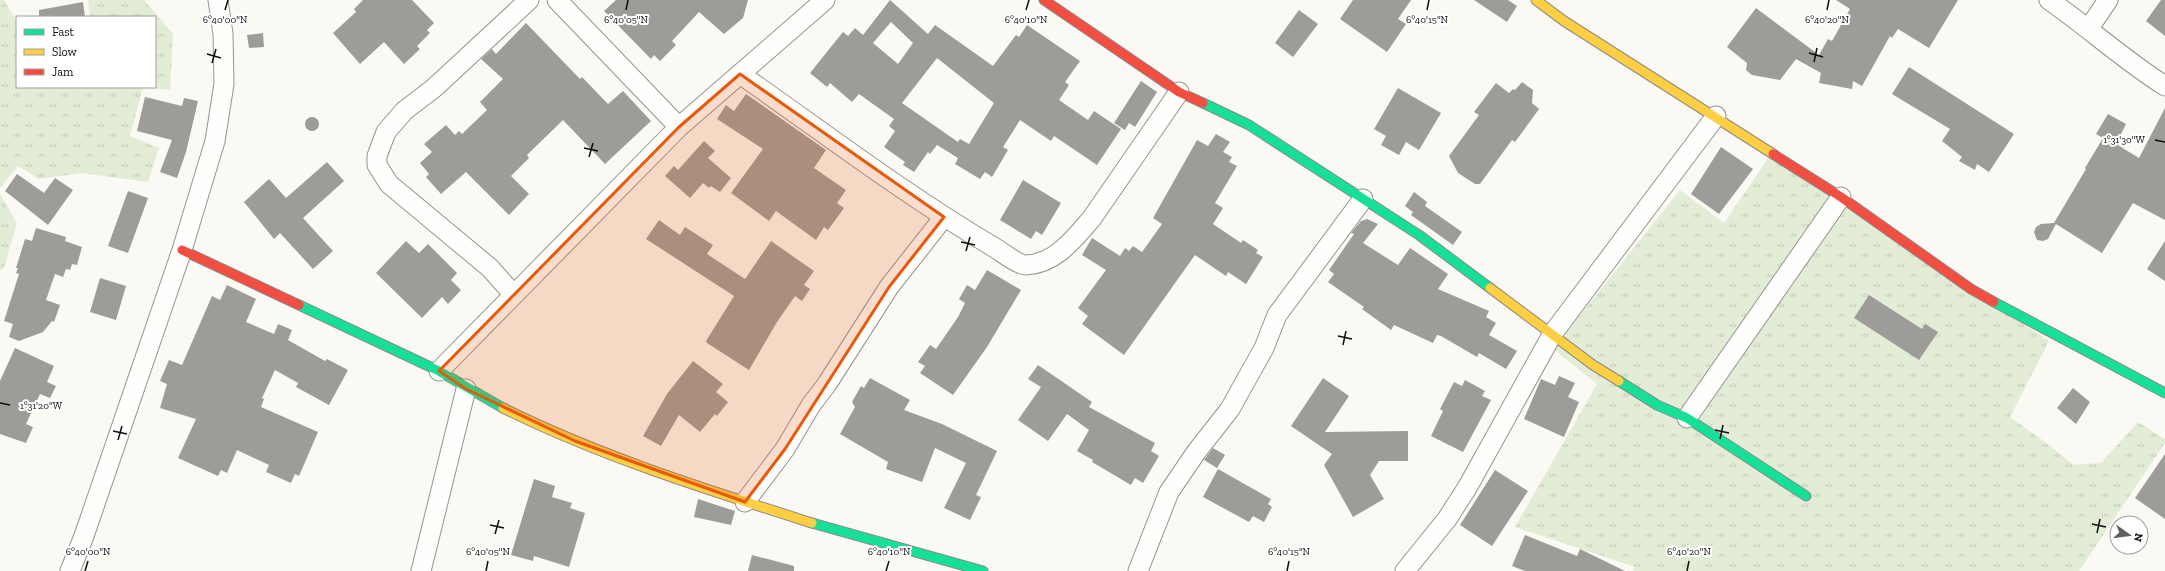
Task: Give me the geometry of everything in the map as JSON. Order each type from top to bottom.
[{"type":"street","points":[[70,571],[84,536],[182,250],[215,141],[222,92],[223,34],[218,0]]},
{"type":"street","points":[[514,295],[490,268],[389,184],[377,165],[377,156],[386,132],[404,111],[434,88],[529,0]]},
{"type":"street","points":[[557,0],[679,126]]},
{"type":"street","points":[[440,371],[679,126],[825,0]]},
{"type":"street","points":[[1044,0],[1178,92],[1249,125],[1364,199],[1419,235],[1553,333],[1593,365],[1651,401],[1687,418],[1806,496]]},
{"type":"street","points":[[1536,0],[1564,21],[1716,116],[1841,197],[1971,289],[2165,393]]},
{"type":"street","points":[[2049,0],[2089,28],[2137,68],[2165,86]]},
{"type":"street","points":[[2089,28],[2108,0]]},
{"type":"street","points":[[740,74],[944,217],[1023,265],[1042,264],[1060,252],[1092,218],[1178,92]]},
{"type":"street","points":[[1405,571],[1448,519],[1467,488],[1553,333],[1716,116]]},
{"type":"street","points":[[1687,418],[1841,197]]},
{"type":"street","points":[[1138,571],[1169,492],[1197,451],[1230,409],[1264,348],[1277,315],[1364,199]]},
{"type":"street","points":[[745,502],[785,449],[811,405],[827,384],[889,287],[944,217]]},
{"type":"street","points":[[182,250],[440,371],[466,389],[574,441],[745,502],[983,571]]},
{"type":"street","points":[[421,571],[466,389]]},
{"type":"highlighted area","points":[[740,74],[944,217],[889,287],[785,449],[745,502],[575,441],[466,389],[439,371],[679,127]]},
{"type":"green space","points":[[0,0],[4,0],[16,20],[16,88],[143,88],[130,136],[159,148],[148,182],[81,173],[39,179],[18,166],[0,188]]},
{"type":"green space","points":[[88,0],[144,0],[173,34],[170,90],[153,88],[156,88],[156,16],[90,16]]},
{"type":"green space","points":[[1771,154],[2049,341],[2010,417],[2048,444],[2073,465],[2101,463],[2138,422],[2165,439],[2165,443],[2117,515],[2109,515],[2109,526],[2079,571],[1633,571],[1635,567],[1515,527],[1597,384],[1553,349],[1680,190],[1724,223]]},
{"type":"green space","points":[[0,194],[17,223],[4,268],[0,270]]},
{"type":"building","points":[[363,0],[412,0],[434,23],[427,30],[430,33],[417,46],[420,49],[404,64],[384,42],[360,64],[333,33],[356,12],[354,9]]},
{"type":"building","points":[[616,0],[748,0],[743,18],[724,34],[699,12],[672,41],[676,45],[660,61],[654,55],[651,59],[604,11]]},
{"type":"building","points":[[890,0],[928,34],[935,25],[993,66],[1016,35],[1019,37],[1027,25],[1080,61],[1065,82],[1069,85],[1059,100],[1088,120],[1094,111],[1121,129],[1097,165],[1054,136],[1051,141],[1020,120],[1003,147],[1008,150],[992,177],[985,172],[980,179],[955,164],[958,158],[937,145],[930,154],[928,152],[914,172],[903,165],[905,162],[884,147],[895,131],[889,126],[894,119],[859,94],[852,102],[830,83],[827,87],[810,73],[843,32],[848,36],[855,28],[863,35]],"holes":[[[891,22],[913,43],[898,64],[873,43]],[[937,58],[994,103],[969,144],[960,139],[958,142],[902,103]]]},
{"type":"building","points":[[1353,0],[1411,0],[1398,19],[1406,24],[1387,52],[1340,19]]},
{"type":"building","points":[[1474,0],[1508,0],[1517,6],[1507,22]]},
{"type":"building","points":[[1836,0],[1958,0],[1929,48],[1898,29],[1892,38],[1890,36],[1862,86],[1853,81],[1852,89],[1819,83],[1821,73],[1796,59],[1780,80],[1752,75],[1746,70],[1747,63],[1727,47],[1756,8],[1819,55],[1828,39],[1832,41],[1850,9]]},
{"type":"building","points":[[2161,0],[2165,0],[2165,36],[2146,21]]},
{"type":"building","points":[[83,2],[85,16],[39,16],[39,10]]},
{"type":"building","points":[[1299,10],[1318,24],[1293,57],[1275,43]]},
{"type":"building","points":[[526,23],[580,79],[582,77],[608,104],[623,91],[651,121],[605,164],[563,120],[527,155],[529,158],[511,176],[529,194],[509,215],[466,172],[441,194],[426,177],[429,174],[420,163],[432,152],[424,144],[446,125],[455,135],[459,131],[462,134],[487,110],[480,102],[503,79],[481,59],[492,49],[496,54]]},
{"type":"building","points":[[263,33],[264,47],[249,48],[247,35]]},
{"type":"building","points":[[1909,67],[2014,134],[1989,172],[1977,164],[1975,170],[1959,161],[1962,157],[1942,141],[1950,129],[1892,94]]},
{"type":"building","points":[[1141,81],[1157,92],[1135,127],[1129,123],[1125,130],[1114,123]]},
{"type":"building","points":[[1522,82],[1533,90],[1532,103],[1539,109],[1515,142],[1512,140],[1480,184],[1475,184],[1458,173],[1449,156],[1479,115],[1474,112],[1496,83],[1509,93],[1513,89],[1515,90]]},
{"type":"building","points":[[1398,88],[1441,113],[1419,150],[1406,142],[1399,155],[1381,145],[1386,136],[1374,129]]},
{"type":"building","points":[[746,94],[826,150],[814,168],[846,190],[837,203],[844,208],[828,230],[824,227],[816,240],[776,211],[769,221],[731,193],[763,149],[717,119],[726,105],[734,111]]},
{"type":"building","points":[[145,97],[182,106],[184,98],[198,101],[186,152],[177,178],[160,172],[172,140],[137,131]]},
{"type":"building","points":[[2165,108],[2165,220],[2133,203],[2102,253],[2056,224],[2048,239],[2043,241],[2037,240],[2034,232],[2036,227],[2041,224],[2054,223],[2086,169],[2085,168],[2103,138],[2096,134],[2108,114],[2126,124],[2116,144],[2139,158]]},
{"type":"building","points":[[312,117],[317,119],[319,124],[317,129],[312,131],[307,129],[305,124],[307,119]]},
{"type":"building","points":[[1216,134],[1230,142],[1223,152],[1232,157],[1229,162],[1237,166],[1215,203],[1223,208],[1213,224],[1241,243],[1243,240],[1258,250],[1256,253],[1263,257],[1246,284],[1228,272],[1226,276],[1195,255],[1124,355],[1082,324],[1088,316],[1078,308],[1106,270],[1082,255],[1092,238],[1120,256],[1125,248],[1129,251],[1133,246],[1142,252],[1162,224],[1153,218],[1197,140],[1208,146]]},
{"type":"building","points":[[704,141],[715,151],[708,158],[731,178],[720,192],[711,186],[709,188],[703,183],[690,198],[665,176],[674,166],[678,170]]},
{"type":"building","points":[[1721,147],[1753,169],[1719,214],[1691,194]]},
{"type":"building","points":[[327,162],[344,181],[303,218],[333,251],[313,269],[280,233],[274,239],[244,202],[269,179],[286,198]]},
{"type":"building","points":[[17,174],[44,193],[55,178],[73,190],[48,225],[5,191]]},
{"type":"building","points":[[1023,180],[1061,203],[1042,235],[1036,231],[1031,239],[1000,220]]},
{"type":"building","points":[[128,191],[148,198],[128,253],[108,246]]},
{"type":"building","points":[[1414,192],[1427,202],[1425,206],[1462,232],[1453,245],[1411,215],[1413,212],[1405,206]]},
{"type":"building","points":[[1367,219],[1378,224],[1363,243],[1398,265],[1410,248],[1448,274],[1438,289],[1489,311],[1486,317],[1496,323],[1489,335],[1517,351],[1506,369],[1479,353],[1477,357],[1441,336],[1437,335],[1433,343],[1394,325],[1391,330],[1362,309],[1364,307],[1328,282],[1334,274],[1329,270],[1354,234],[1351,233],[1361,221]]},
{"type":"building","points":[[659,220],[680,235],[685,227],[713,245],[707,254],[745,279],[771,241],[814,271],[804,285],[810,289],[802,301],[795,296],[777,322],[749,370],[706,341],[734,296],[646,239]]},
{"type":"building","points":[[36,228],[66,237],[65,241],[82,247],[77,265],[72,264],[70,270],[66,269],[63,277],[55,274],[46,300],[60,305],[54,322],[52,321],[43,332],[19,341],[9,337],[13,324],[4,321],[19,274],[16,273],[18,268],[16,268],[25,239],[32,241]]},
{"type":"building","points":[[406,241],[419,253],[428,244],[457,273],[451,280],[461,290],[448,304],[442,297],[422,318],[376,273]]},
{"type":"building","points":[[2165,241],[2165,281],[2147,269]]},
{"type":"building","points":[[987,270],[1021,290],[987,347],[953,395],[920,373],[925,366],[918,362],[930,345],[936,349],[958,317],[965,303],[959,299],[967,285],[975,290]]},
{"type":"building","points":[[100,278],[126,286],[116,320],[90,312]]},
{"type":"building","points":[[227,285],[256,299],[246,322],[274,334],[278,324],[292,330],[288,340],[325,361],[327,359],[348,370],[329,405],[296,387],[298,383],[275,370],[262,398],[264,399],[261,407],[318,432],[299,476],[295,474],[291,483],[266,472],[269,465],[237,450],[227,473],[221,470],[218,476],[178,458],[196,419],[160,408],[167,384],[160,381],[169,360],[182,365],[212,296],[220,300]]},
{"type":"building","points":[[1869,295],[1922,329],[1925,324],[1938,332],[1919,360],[1854,318]]},
{"type":"building","points":[[15,348],[54,366],[47,382],[56,386],[50,398],[40,394],[26,424],[33,427],[26,443],[0,434],[0,381]]},
{"type":"building","points":[[693,361],[723,384],[716,392],[728,402],[717,416],[715,414],[700,432],[679,415],[661,446],[643,436],[667,394]]},
{"type":"building","points":[[1038,365],[1092,402],[1089,407],[1155,443],[1151,451],[1159,456],[1143,483],[1135,478],[1131,485],[1092,462],[1093,460],[1077,451],[1089,430],[1067,414],[1048,441],[1018,420],[1041,387],[1028,379]]},
{"type":"building","points":[[1559,376],[1575,383],[1568,397],[1579,402],[1564,437],[1524,419],[1541,379],[1555,385]]},
{"type":"building","points":[[870,378],[910,400],[904,410],[942,424],[997,451],[976,495],[981,497],[970,520],[944,508],[966,463],[935,448],[922,482],[886,469],[888,462],[840,434],[855,407],[852,402],[861,386],[864,388]]},
{"type":"building","points":[[1323,378],[1349,396],[1325,432],[1408,431],[1408,461],[1379,461],[1370,475],[1384,499],[1353,517],[1324,465],[1332,454],[1291,426]]},
{"type":"building","points":[[1465,380],[1485,391],[1482,396],[1491,400],[1463,452],[1431,436],[1443,411],[1440,409],[1454,382],[1462,386]]},
{"type":"building","points":[[2073,388],[2090,402],[2076,424],[2057,408]]},
{"type":"building","points":[[1213,448],[1225,455],[1217,468],[1204,460]]},
{"type":"building","points":[[2165,454],[2165,519],[2135,498]]},
{"type":"building","points":[[1218,469],[1271,499],[1268,504],[1272,507],[1264,522],[1253,516],[1249,522],[1203,497]]},
{"type":"building","points":[[1495,470],[1528,491],[1492,546],[1460,525]]},
{"type":"building","points":[[534,479],[555,486],[552,497],[572,503],[570,508],[585,513],[569,567],[534,556],[533,561],[511,555]]},
{"type":"building","points":[[698,499],[735,511],[731,525],[694,517]]},
{"type":"building","points":[[1525,535],[1577,556],[1580,549],[1625,571],[1525,571],[1512,566]]},
{"type":"building","points":[[752,555],[794,566],[794,571],[748,571]]},
{"type":"traffic: fast","points":[[1203,103],[1249,125],[1419,235],[1490,288]]},
{"type":"traffic: fast","points":[[1994,302],[2165,393]]},
{"type":"traffic: fast","points":[[299,305],[439,371],[503,408]]},
{"type":"traffic: fast","points":[[1619,381],[1657,405],[1687,418],[1806,496]]},
{"type":"traffic: fast","points":[[812,523],[983,571]]},
{"type":"traffic: slow","points":[[1536,0],[1564,21],[1773,154]]},
{"type":"traffic: slow","points":[[1490,288],[1593,365],[1619,381]]},
{"type":"traffic: slow","points":[[503,408],[578,442],[656,472],[812,523]]},
{"type":"traffic: jam","points":[[1044,0],[1179,92],[1203,103]]},
{"type":"traffic: jam","points":[[1773,154],[1841,197],[1971,289],[1994,302]]},
{"type":"traffic: jam","points":[[182,250],[299,305]]}]
